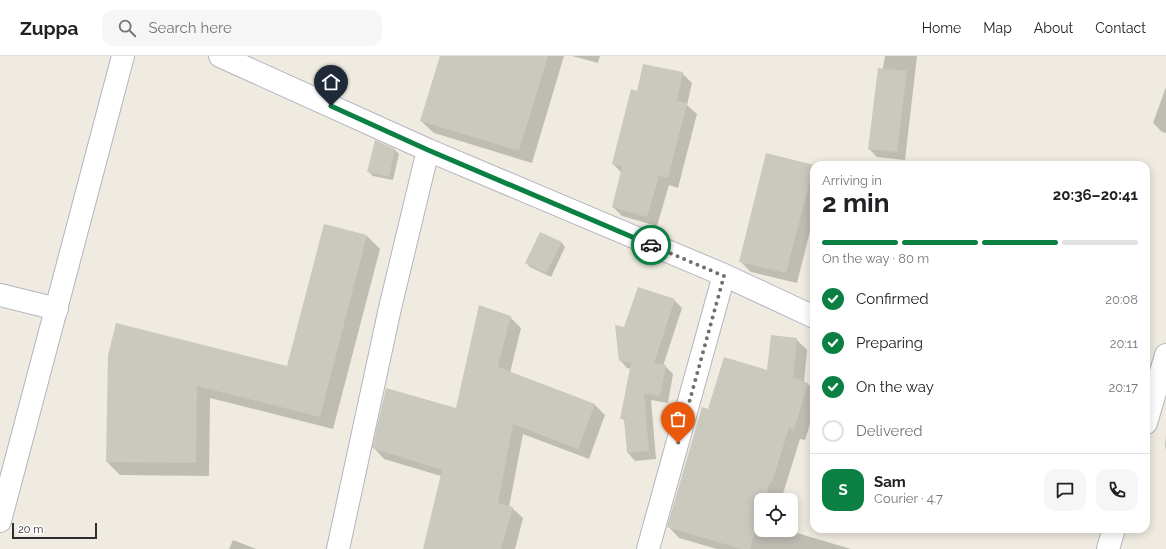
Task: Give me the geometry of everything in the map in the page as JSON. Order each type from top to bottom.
[{"type":"street","points":[[0,521],[123,56]]},
{"type":"street","points":[[220,56],[428,150],[810,314]]},
{"type":"street","points":[[338,549],[390,308],[428,150]]},
{"type":"street","points":[[648,549],[724,276]]},
{"type":"street","points":[[0,295],[57,309]]},
{"type":"street","points":[[1150,412],[1156,396],[1166,356]]},
{"type":"street","points":[[1108,549],[1113,533]]},
{"type":"building","points":[[440,56],[548,56],[519,151],[420,121]]},
{"type":"building","points":[[643,64],[683,72],[677,101],[687,103],[668,178],[659,176],[647,217],[612,207],[622,167],[612,164],[631,89],[637,91]]},
{"type":"building","points":[[878,68],[907,71],[897,152],[868,149]]},
{"type":"building","points":[[375,140],[395,149],[389,177],[367,172]]},
{"type":"building","points":[[766,153],[810,164],[810,180],[786,273],[739,262]]},
{"type":"building","points":[[324,224],[367,235],[320,417],[197,386],[196,463],[106,462],[108,355],[116,323],[287,366]]},
{"type":"building","points":[[540,232],[562,242],[546,273],[525,263]]},
{"type":"building","points":[[638,287],[675,299],[654,363],[666,365],[660,396],[644,393],[649,451],[627,453],[624,419],[620,419],[631,363],[619,361],[615,325],[624,327]]},
{"type":"building","points":[[479,305],[511,316],[498,367],[595,404],[578,449],[513,424],[498,503],[513,507],[501,549],[423,549],[442,470],[372,448],[386,388],[456,408]]},
{"type":"building","points":[[771,335],[797,338],[793,378],[808,383],[794,430],[789,428],[772,482],[770,482],[767,493],[754,493],[754,536],[750,549],[741,549],[667,527],[702,407],[708,409],[724,357],[767,370]]},
{"type":"way so far","points":[[651,245],[724,276],[678,443]]},
{"type":"route","points":[[331,106],[428,150],[651,245]]}]
